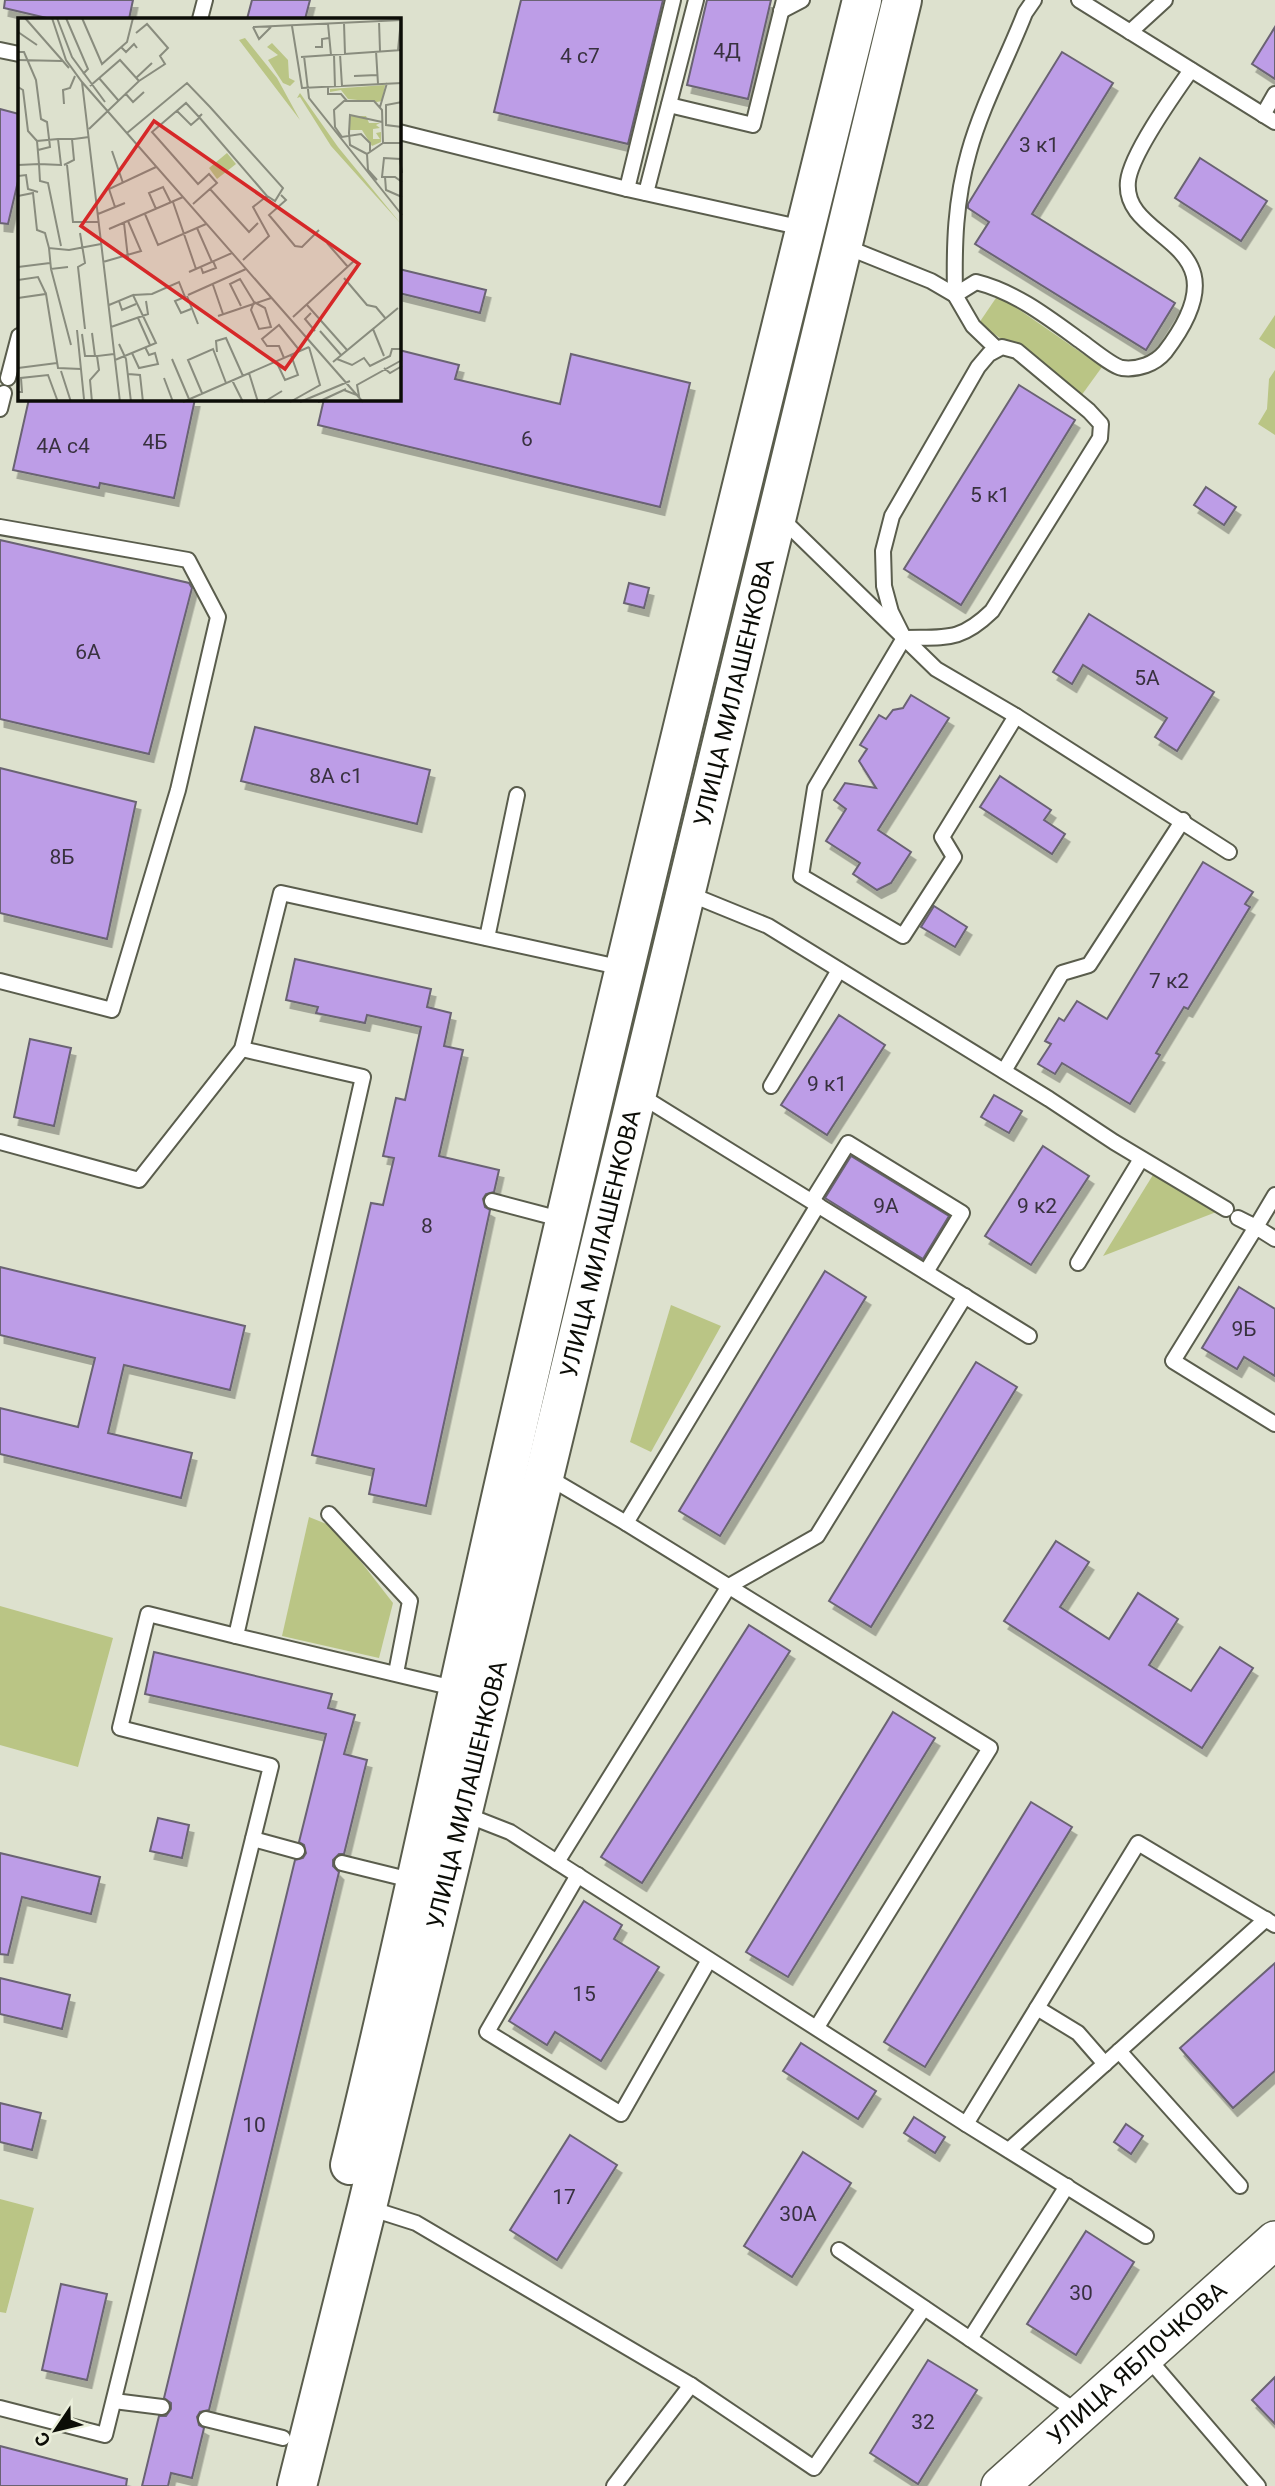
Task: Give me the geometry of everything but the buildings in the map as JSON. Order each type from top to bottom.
[{"type":"main road","name":"УЛИЦА МИЛАШЕНКОВА","points":[[271,2486],[354,2151],[625,968],[862,0]]},
{"type":"main road","name":"УЛИЦА МИЛАШЕНКОВА","points":[[297,2486],[902,0]]},
{"type":"street","name":"УЛИЦА ЯБЛОЧКОВА","points":[[1000,2486],[1275,2240]]},
{"type":"lane","points":[[200,18],[205,0]]},
{"type":"lane","points":[[627,189],[673,0]]},
{"type":"lane","points":[[646,193],[696,0]]},
{"type":"lane","points":[[669,105],[753,125],[783,6],[802,0]]},
{"type":"lane","points":[[998,349],[973,327],[955,295],[954,236],[957,203],[969,151],[1025,13],[1034,0]]},
{"type":"lane","points":[[1079,0],[1269,118],[1275,94]]},
{"type":"lane","points":[[1130,32],[1165,0]]},
{"type":"lane","points":[[0,50],[18,54]]},
{"type":"lane","points":[[955,295],[976,282],[998,287],[1043,314],[1120,368],[1143,368],[1160,358],[1177,335],[1196,295],[1195,279],[1187,259],[1139,213],[1130,200],[1128,181],[1164,109],[1191,70]]},
{"type":"lane","points":[[401,132],[627,189],[805,228]]},
{"type":"lane","points":[[843,246],[931,281],[955,295]]},
{"type":"lane","points":[[8,378],[18,340]]},
{"type":"lane","points":[[1002,347],[1017,351],[1089,411],[1101,424],[1100,438],[992,611],[975,627],[956,636],[904,638],[891,612],[884,586],[883,551],[892,516],[978,368],[989,354],[1002,347]]},
{"type":"lane","points":[[0,409],[4,393]]},
{"type":"lane","points":[[778,514],[936,669],[1183,820],[1229,852]]},
{"type":"lane","points":[[0,527],[188,560],[218,617],[178,790],[113,1010],[0,981]]},
{"type":"lane","points":[[904,638],[815,788],[801,876],[903,936],[954,857],[942,837],[1016,716]]},
{"type":"lane","points":[[488,938],[517,794]]},
{"type":"lane","points":[[1004,1072],[1062,973],[1089,965],[1183,820]]},
{"type":"lane","points":[[0,1142],[139,1180],[242,1049],[281,893],[625,968]]},
{"type":"lane","points":[[685,893],[768,926],[1141,1159],[1275,1239]]},
{"type":"lane","points":[[771,1086],[839,970]]},
{"type":"lane","points":[[236,1636],[363,1077],[242,1049]]},
{"type":"lane","points":[[636,1094],[1029,1336]]},
{"type":"lane","points":[[626,1523],[848,1143],[962,1213],[926,1272]]},
{"type":"lane","points":[[1078,1263],[1141,1159]]},
{"type":"lane","points":[[1275,1195],[1173,1361],[1275,1424]]},
{"type":"lane","points":[[492,1201],[566,1220]]},
{"type":"lane","points":[[557,1862],[729,1586],[817,1536],[965,1296]]},
{"type":"lane","points":[[544,1475],[990,1748],[817,2027]]},
{"type":"lane","points":[[330,1514],[410,1601],[396,1673]]},
{"type":"lane","points":[[0,2408],[105,2435],[271,1766],[120,1728],[148,1614],[459,1689]]},
{"type":"lane","points":[[462,1814],[510,1832],[1146,2236]]},
{"type":"lane","points":[[253,1839],[297,1850]]},
{"type":"lane","points":[[966,2124],[1138,1843],[1270,1922],[1105,2063],[1009,2150]]},
{"type":"lane","points":[[342,1863],[415,1881]]},
{"type":"lane","points":[[578,1875],[487,2032],[621,2114],[709,1960]]},
{"type":"lane","points":[[1037,2008],[1078,2033],[1105,2063]]},
{"type":"lane","points":[[1119,2051],[1240,2186]]},
{"type":"lane","points":[[970,2339],[1067,2186]]},
{"type":"lane","points":[[367,2207],[416,2223],[691,2385],[814,2468],[924,2308]]},
{"type":"lane","points":[[839,2249],[1080,2414]]},
{"type":"lane","points":[[1145,2356],[1258,2486]]},
{"type":"lane","points":[[614,2486],[691,2385]]},
{"type":"lane","points":[[114,2401],[162,2407]]},
{"type":"lane","points":[[206,2418],[283,2438]]},
{"type":"green space","points":[[998,295],[1102,367],[1081,396],[979,323]]},
{"type":"green space","points":[[1275,315],[1275,349],[1259,339]]},
{"type":"green space","points":[[1275,370],[1275,435],[1258,424],[1267,409],[1269,379]]},
{"type":"green space","points":[[1156,1170],[1224,1209],[1103,1256]]},
{"type":"green space","points":[[671,1305],[721,1326],[651,1452],[630,1442]]},
{"type":"green space","points":[[309,1517],[334,1527],[393,1603],[379,1658],[282,1636]]},
{"type":"green space","points":[[0,1606],[113,1638],[78,1767],[0,1745]]},
{"type":"green space","points":[[0,2199],[34,2208],[6,2313],[0,2312]]}]
